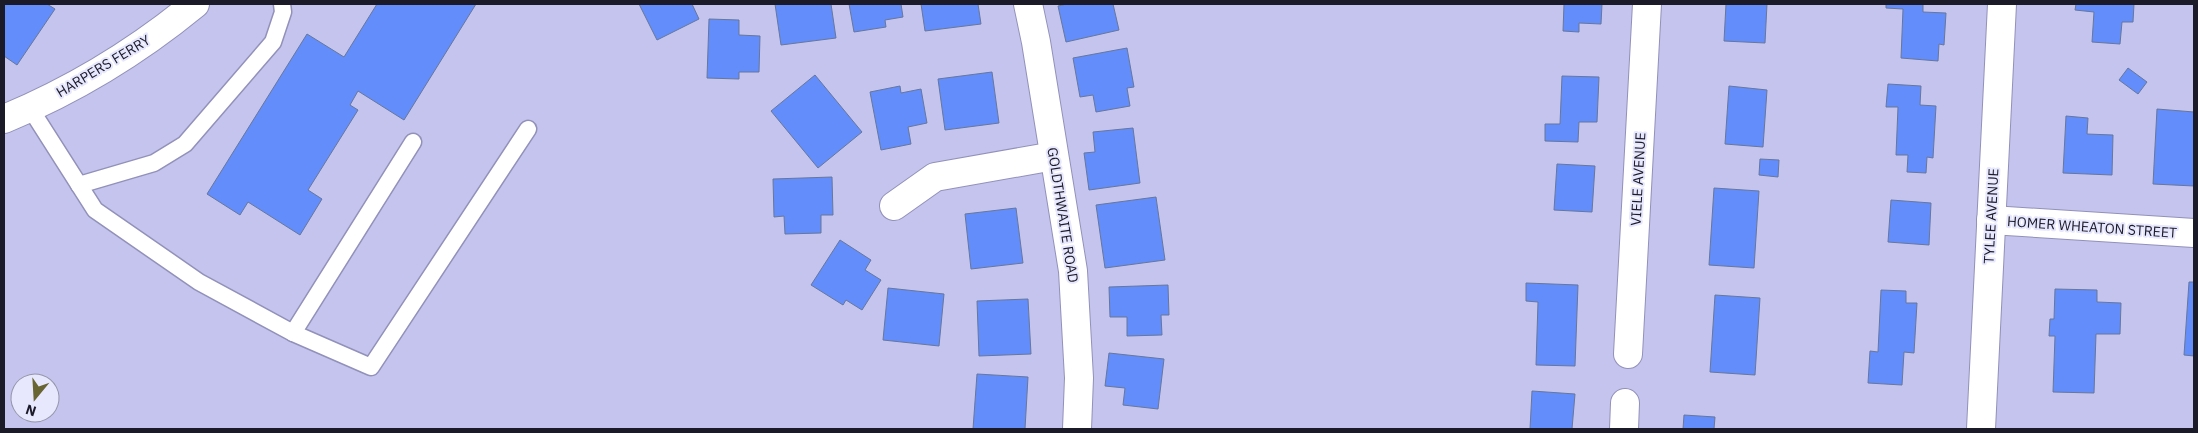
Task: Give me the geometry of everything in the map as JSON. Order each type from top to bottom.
[{"type":"street","name":"HARPERS FERRY","points":[[4,118],[30,108],[163,30],[195,4]]},
{"type":"street","name":"GOLDTHWAITE ROAD","points":[[1028,4],[1074,271],[1079,378],[1077,429]]},
{"type":"street","name":"VIELE AVENUE","points":[[1628,354],[1647,4]]},
{"type":"street","name":"TYLEE AVENUE","points":[[1981,429],[2002,4]]},
{"type":"street","points":[[894,206],[935,177],[1054,156]]},
{"type":"street","name":"HOMER WHEATON STREET","points":[[1991,220],[2194,233]]},
{"type":"lane","points":[[79,185],[154,163],[185,144],[273,42],[283,12],[282,4]]},
{"type":"lane","points":[[30,108],[95,210],[191,277],[293,333],[371,367],[528,129]]},
{"type":"lane","points":[[293,333],[413,142]]},
{"type":"building","points":[[4,4],[47,4],[55,9],[17,65],[4,56]]},
{"type":"building","points":[[377,4],[476,4],[404,120],[358,91],[350,105],[358,110],[308,190],[322,199],[300,235],[248,202],[240,215],[207,194],[307,34],[344,57]]},
{"type":"building","points":[[639,4],[692,4],[699,19],[657,40]]},
{"type":"building","points":[[775,4],[831,4],[836,38],[781,45]]},
{"type":"building","points":[[849,4],[901,4],[903,17],[885,20],[886,27],[854,32]]},
{"type":"building","points":[[921,4],[978,4],[981,24],[925,31]]},
{"type":"building","points":[[1067,4],[1113,4],[1119,30],[1066,42],[1058,6]]},
{"type":"building","points":[[1564,4],[1602,4],[1601,24],[1579,23],[1579,32],[1563,31]]},
{"type":"building","points":[[1726,4],[1767,4],[1765,43],[1724,41]]},
{"type":"building","points":[[1886,4],[1923,4],[1923,12],[1946,13],[1944,45],[1939,44],[1938,61],[1901,58],[1903,9],[1886,8]]},
{"type":"building","points":[[2076,4],[2134,4],[2133,22],[2122,22],[2120,44],[2092,42],[2094,12],[2075,10]]},
{"type":"building","points":[[709,19],[739,20],[739,35],[760,36],[759,72],[739,72],[739,79],[707,78]]},
{"type":"building","points":[[1127,48],[1134,87],[1127,88],[1130,106],[1096,112],[1093,95],[1080,97],[1073,58]]},
{"type":"building","points":[[2128,68],[2147,82],[2138,94],[2119,80]]},
{"type":"building","points":[[992,72],[999,123],[945,130],[938,79]]},
{"type":"building","points":[[815,75],[862,132],[818,168],[771,111]]},
{"type":"building","points":[[1562,76],[1599,77],[1597,122],[1579,122],[1578,142],[1545,141],[1545,124],[1560,124]]},
{"type":"building","points":[[1888,84],[1921,86],[1920,105],[1936,106],[1933,158],[1927,157],[1926,173],[1907,172],[1908,155],[1896,155],[1898,107],[1886,107]]},
{"type":"building","points":[[900,86],[901,93],[921,89],[927,123],[908,127],[911,144],[881,150],[870,92]]},
{"type":"building","points":[[1729,86],[1767,90],[1763,147],[1725,144]]},
{"type":"building","points":[[2157,109],[2194,112],[2194,186],[2153,184]]},
{"type":"building","points":[[2066,116],[2088,118],[2087,134],[2113,135],[2112,175],[2063,173]]},
{"type":"building","points":[[1133,128],[1140,183],[1089,190],[1084,153],[1095,152],[1093,132]]},
{"type":"building","points":[[1760,159],[1779,160],[1778,177],[1759,175]]},
{"type":"building","points":[[1557,164],[1595,166],[1592,212],[1554,210]]},
{"type":"building","points":[[832,177],[833,215],[821,215],[821,233],[785,234],[784,216],[774,217],[773,179]]},
{"type":"building","points":[[1714,188],[1759,191],[1754,268],[1709,265]]},
{"type":"building","points":[[1156,197],[1165,260],[1105,268],[1096,205]]},
{"type":"building","points":[[1891,200],[1931,203],[1929,245],[1888,242]]},
{"type":"building","points":[[1016,208],[1023,263],[971,269],[965,214]]},
{"type":"building","points":[[840,240],[871,260],[865,270],[881,280],[862,310],[846,300],[843,305],[811,285]]},
{"type":"building","points":[[2189,282],[2194,282],[2194,356],[2184,355]]},
{"type":"building","points":[[1526,283],[1578,285],[1575,366],[1536,365],[1538,302],[1526,301]]},
{"type":"building","points":[[1168,285],[1169,315],[1161,315],[1162,335],[1127,336],[1127,317],[1110,317],[1109,287]]},
{"type":"building","points":[[888,288],[944,294],[939,346],[883,340]]},
{"type":"building","points":[[2055,289],[2097,290],[2097,302],[2121,303],[2120,334],[2096,334],[2094,393],[2053,392],[2055,336],[2049,336],[2050,319],[2054,319]]},
{"type":"building","points":[[1881,290],[1906,291],[1906,303],[1917,303],[1914,353],[1904,352],[1902,385],[1868,383],[1870,351],[1878,352]]},
{"type":"building","points":[[1715,295],[1760,298],[1755,375],[1710,372]]},
{"type":"building","points":[[1028,299],[1031,354],[979,356],[977,301]]},
{"type":"building","points":[[1109,353],[1164,359],[1158,409],[1123,405],[1125,388],[1105,386]]},
{"type":"building","points":[[977,374],[1028,377],[1025,429],[973,429]]},
{"type":"building","points":[[1532,391],[1575,394],[1572,429],[1530,429]]},
{"type":"building","points":[[1684,415],[1715,417],[1714,429],[1683,429]]}]
